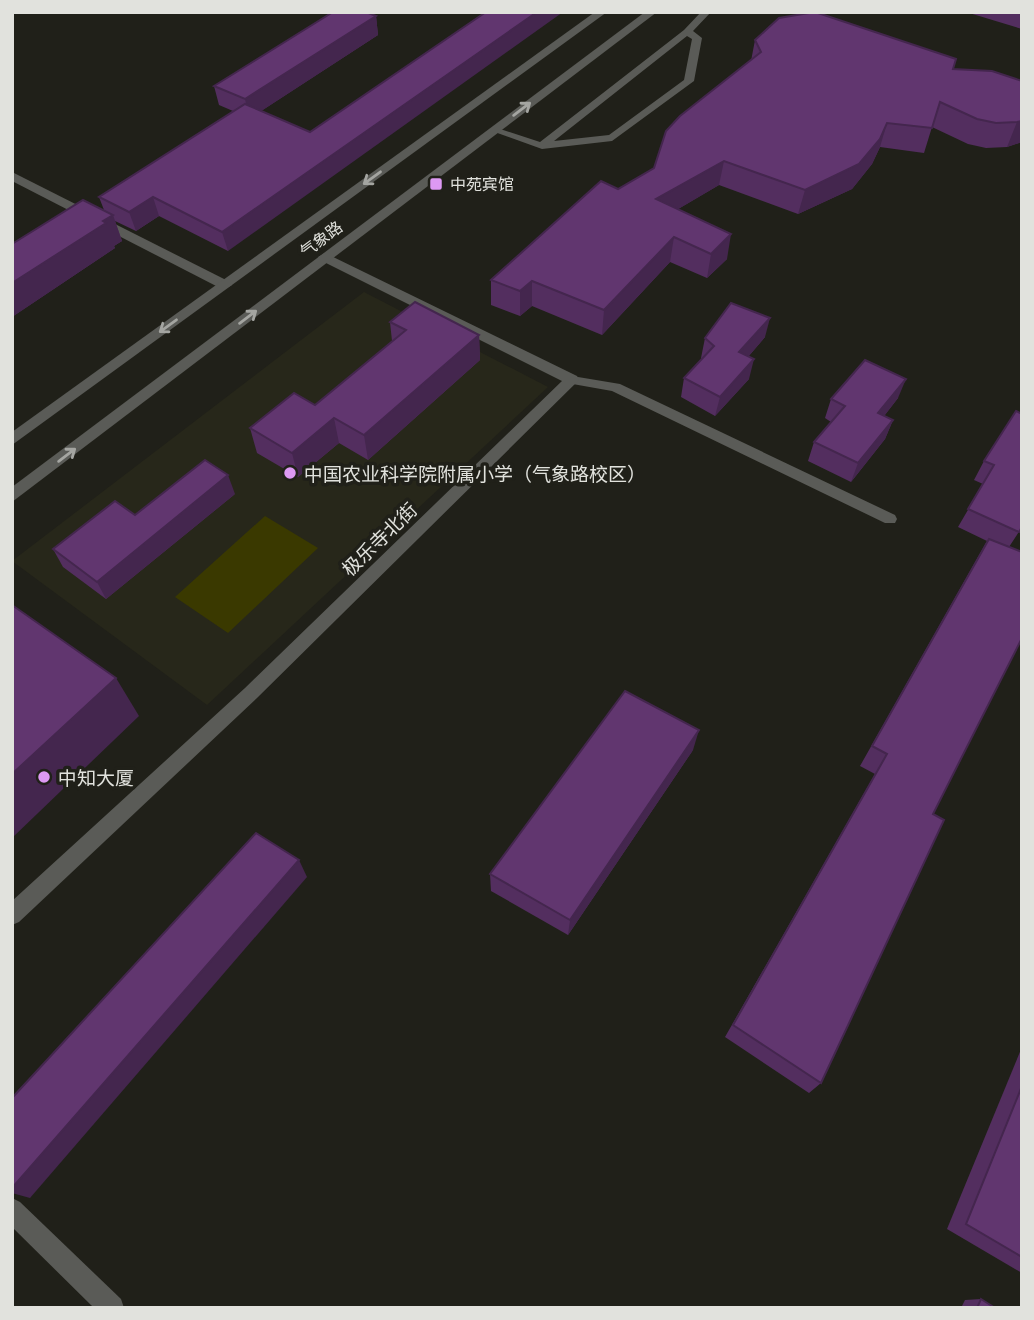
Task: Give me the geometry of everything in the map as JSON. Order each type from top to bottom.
[{"type":"street","name":"气象路","points":[[12,440],[602,12]]},
{"type":"street","name":"气象路","points":[[12,496],[652,12]]},
{"type":"street","points":[[12,176],[225,285]]},
{"type":"street","points":[[326,257],[572,380]]},
{"type":"street","name":"极乐寺北街","points":[[12,915],[251,693],[572,380]]},
{"type":"street","points":[[12,1210],[112,1308]]},
{"type":"lane","points":[[542,146],[687,32],[707,12]]},
{"type":"lane","points":[[494,130],[542,146],[612,138],[689,81],[697,38],[687,32]]},
{"type":"lane","points":[[572,380],[615,387],[890,519]]},
{"type":"shaded area","name":"中国农业科学院附属小学（气象路校区）","points":[[364,292],[548,387],[207,705],[12,561]]},
{"type":"shaded area","points":[[265,516],[318,548],[228,633],[175,597]]},
{"type":"building","points":[[333,12],[366,12],[376,16],[245,99],[214,86]]},
{"type":"building","points":[[486,12],[537,12],[222,232],[153,197],[129,212],[99,197],[245,104],[310,132]]},
{"type":"building","points":[[815,12],[956,59],[953,69],[992,71],[1022,81],[1022,121],[996,123],[977,119],[940,102],[932,128],[887,123],[880,139],[859,164],[805,190],[724,161],[656,199],[731,234],[711,254],[674,237],[604,310],[532,281],[520,291],[491,280],[601,181],[618,189],[654,168],[666,131],[680,116],[761,52],[755,40],[779,18]]},
{"type":"building","points":[[83,200],[113,215],[103,221],[106,223],[12,283],[12,244]]},
{"type":"building","points":[[415,302],[479,335],[364,435],[334,418],[292,453],[250,428],[294,393],[315,405],[406,330],[390,322]]},
{"type":"building","points":[[731,303],[770,318],[739,352],[754,359],[720,397],[684,378],[714,346],[705,338]]},
{"type":"building","points":[[865,360],[906,379],[878,413],[893,420],[858,463],[814,442],[845,406],[831,399]]},
{"type":"building","points":[[1016,411],[1022,414],[1022,527],[1019,532],[968,509],[994,465],[984,461]]},
{"type":"building","points":[[205,460],[228,475],[97,582],[53,549],[115,501],[135,515]]},
{"type":"building","points":[[989,539],[1022,552],[1022,638],[933,814],[944,820],[821,1083],[733,1025],[887,754],[872,746]]},
{"type":"building","points":[[12,605],[116,678],[12,774]]},
{"type":"building","points":[[625,691],[699,730],[570,920],[490,874]]},
{"type":"building","points":[[256,833],[299,860],[12,1188],[12,1098]]},
{"type":"building","points":[[1022,1086],[1022,1257],[966,1224]]},
{"type":"building","points":[[981,1299],[995,1308],[977,1308]]},
{"type":"place","name":"中苑宾馆","points":[[436,184]]},
{"type":"place","name":"中国农业科学院附属小学（气象路校区）","points":[[290,473]]},
{"type":"place","name":"中知大厦","points":[[44,777]]}]
